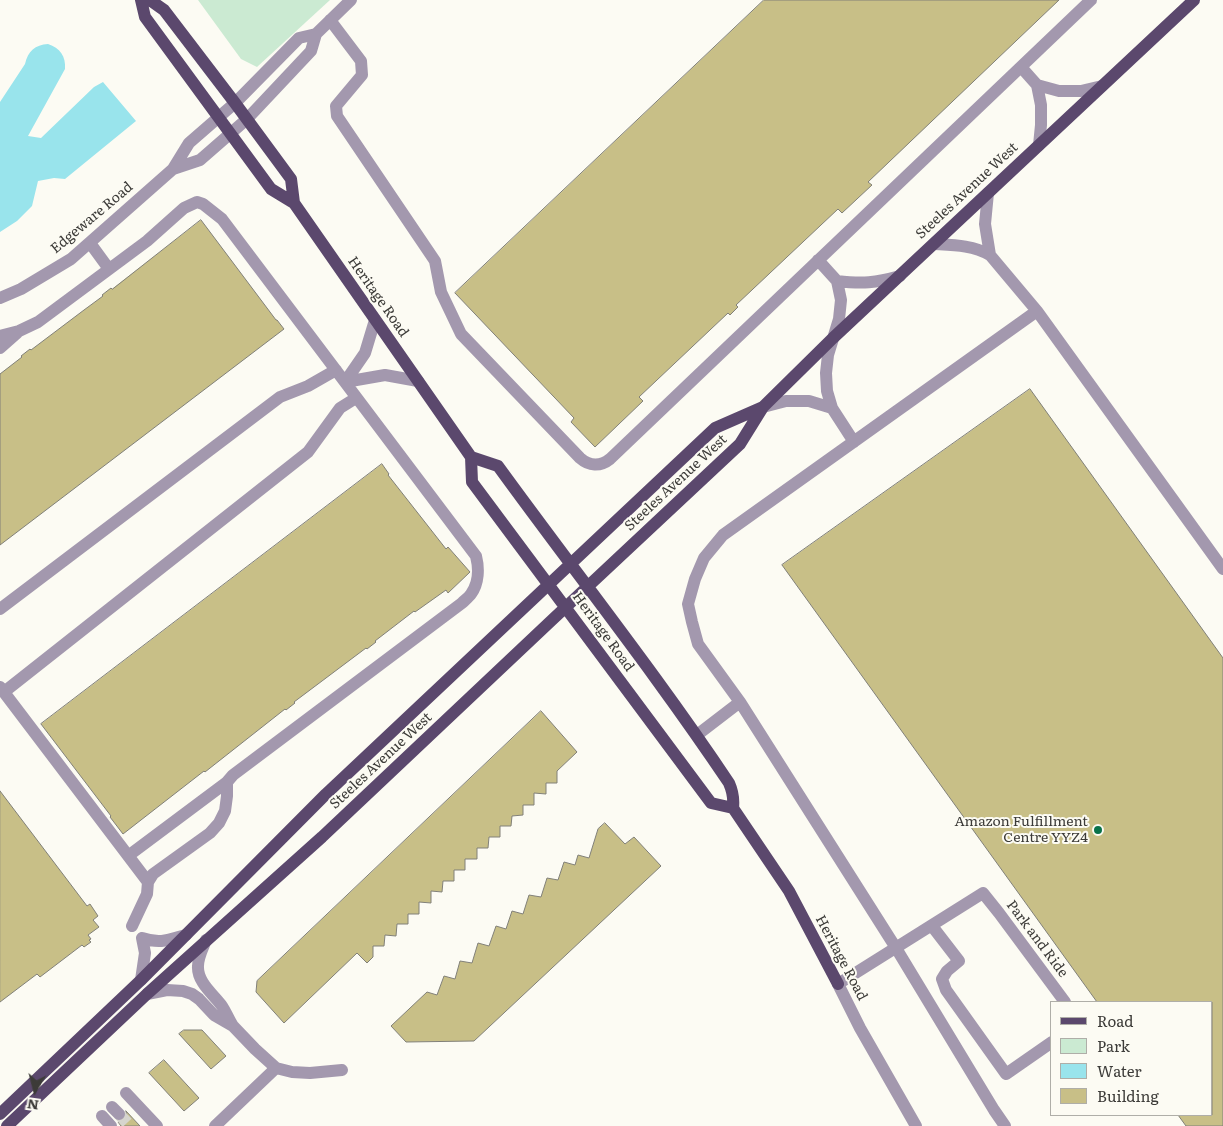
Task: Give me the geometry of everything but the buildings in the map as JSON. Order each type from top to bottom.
[{"type":"main road","name":"Heritage Road","points":[[141,0],[145,18],[271,189],[294,203],[472,457],[472,482],[711,803],[733,808]]},
{"type":"main road","name":"Heritage Road","points":[[150,0],[164,10],[291,179],[294,203]]},
{"type":"main road","name":"Steeles Avenue West","points":[[7,1126],[147,994],[322,837],[740,444],[763,407],[833,338],[1194,0]]},
{"type":"main road","name":"Steeles Avenue West","points":[[0,1114],[141,980],[326,794],[715,428],[763,407]]},
{"type":"main road","name":"Heritage Road","points":[[472,457],[498,466],[697,735],[733,791],[733,808],[789,892],[838,984]]},
{"type":"street","name":"Edgeware Road","points":[[173,169],[200,160],[247,120],[311,51],[316,34],[350,0]]},
{"type":"street","points":[[330,20],[361,61],[362,75],[336,106],[337,116],[435,261],[441,292],[461,334],[586,463],[597,464],[610,459],[1091,0]]},
{"type":"street","name":"Edgeware Road","points":[[0,298],[21,289],[71,259],[173,169],[189,143],[235,103],[299,38],[316,34]]},
{"type":"street","points":[[1020,67],[1037,85],[1059,91],[1081,91],[1102,86]]},
{"type":"street","points":[[1037,85],[1041,105],[1038,145]]},
{"type":"street","points":[[988,193],[985,224],[990,255]]},
{"type":"street","points":[[0,336],[19,331],[38,322],[147,242],[184,208],[197,202],[204,204],[222,219],[476,556],[478,566],[477,578],[471,594],[462,603],[128,856]]},
{"type":"street","points":[[90,242],[109,269]]},
{"type":"street","points":[[934,244],[960,245],[984,251],[990,255],[1037,311],[1223,569]]},
{"type":"street","points":[[818,260],[837,281],[841,300],[839,319],[828,355],[827,391],[832,408],[854,442]]},
{"type":"street","points":[[837,281],[880,282],[900,276]]},
{"type":"street","points":[[1005,1126],[896,948],[740,702],[698,644],[688,604],[695,578],[704,558],[723,535],[1037,311]]},
{"type":"street","points":[[345,382],[365,352],[376,320]]},
{"type":"street","points":[[0,348],[19,331]]},
{"type":"street","points":[[0,609],[280,397],[308,386],[336,370]]},
{"type":"street","points":[[345,382],[385,375],[418,381]]},
{"type":"street","points":[[148,882],[2,690],[308,452],[340,408],[356,398]]},
{"type":"street","points":[[763,407],[786,401],[809,401],[832,408]]},
{"type":"street","points":[[697,735],[740,702]]},
{"type":"street","points":[[132,926],[148,894],[148,882],[153,874],[210,832],[219,823],[225,811],[227,782]]},
{"type":"street","name":"Park and Ride","points":[[932,926],[983,893],[1065,1001]]},
{"type":"street","points":[[838,984],[932,926],[959,961],[947,971],[942,979],[946,990],[1006,1074],[1050,1043]]},
{"type":"street","points":[[141,980],[145,953],[142,938],[152,942],[186,935]]},
{"type":"street","points":[[206,940],[199,957],[198,967],[200,976],[207,988],[223,1007],[233,1026]]},
{"type":"street","name":"Heritage Road","points":[[838,984],[860,1028],[916,1126]]},
{"type":"street","points":[[147,994],[167,990],[183,990],[199,999],[214,1014],[233,1026],[276,1068],[292,1072],[310,1073],[342,1070]]},
{"type":"street","points":[[215,1126],[276,1068]]},
{"type":"street","points":[[126,1093],[157,1126]]},
{"type":"street","points":[[137,1106],[136,1115],[146,1126]]},
{"type":"street","points":[[102,1116],[111,1126]]},
{"type":"green space","points":[[198,0],[330,0],[257,67],[241,59]]},
{"type":"water","points":[[48,44],[61,53],[65,69],[28,136],[41,138],[94,87],[103,82],[136,121],[65,179],[54,178],[38,181],[32,206],[17,221],[0,232],[0,102],[25,64],[30,52],[36,47]]},
{"type":"tunnel","points":[[119,1114],[130,1126]]},
{"type":"place","name":"Amazon Fulfillment Centre YYZ4","points":[[1098,830]]}]
